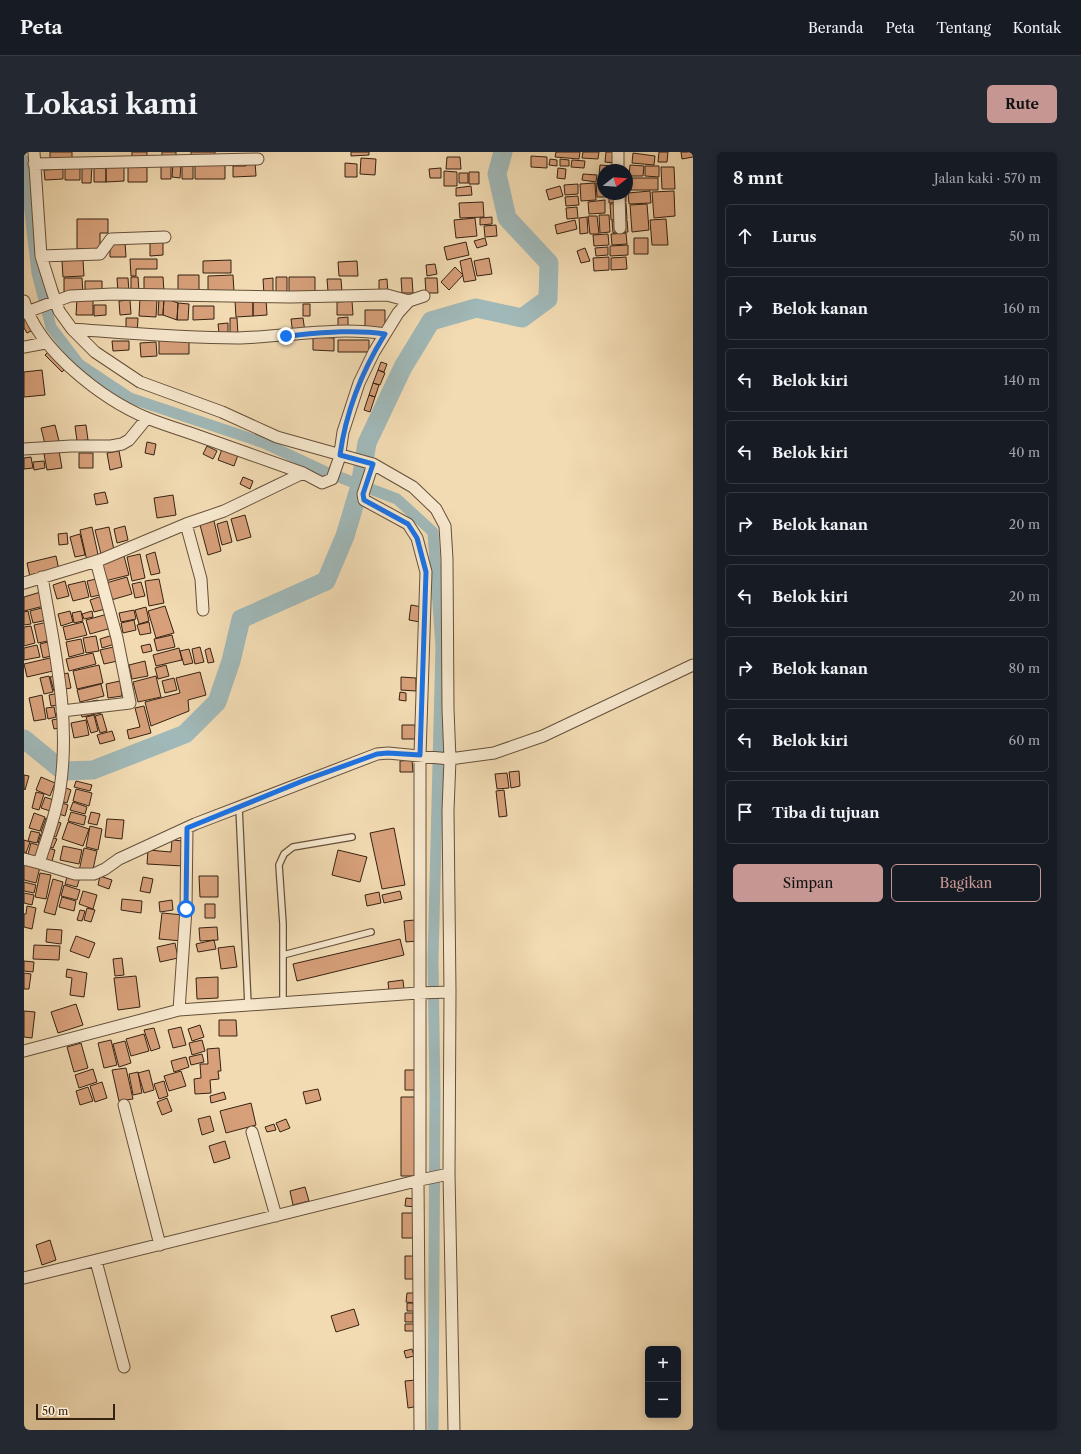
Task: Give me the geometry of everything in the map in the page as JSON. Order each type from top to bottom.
[{"type":"street","points":[[34,152],[41,256],[53,301],[72,329],[95,352],[140,382],[222,412],[277,437],[342,457],[371,464],[413,487],[436,509],[445,526],[448,758],[448,992],[445,1175],[454,1430]]},
{"type":"street","points":[[618,152],[618,164]]},
{"type":"street","points":[[34,164],[258,159]]},
{"type":"street","points":[[618,200],[620,228]]},
{"type":"street","points":[[41,256],[100,254],[111,239],[165,237]]},
{"type":"street","points":[[409,301],[387,295],[348,294],[291,297],[113,294],[70,296],[26,309],[45,343],[64,363],[121,405],[147,418],[303,472],[322,483],[332,479],[342,457],[343,432],[359,383],[385,334],[398,313],[409,301],[424,296]]},
{"type":"street","points":[[72,329],[236,338],[286,336],[326,332],[374,332],[385,334]]},
{"type":"street","points":[[24,347],[45,343]]},
{"type":"street","points":[[24,449],[71,446],[111,446],[122,444],[129,440],[147,418]]},
{"type":"street","points":[[371,464],[370,476],[363,494],[364,500],[408,524],[417,538],[426,572],[420,992],[420,1430]]},
{"type":"street","points":[[24,583],[96,561],[186,524],[224,511],[303,472]]},
{"type":"street","points":[[186,524],[201,579],[203,610]]},
{"type":"street","points":[[62,710],[130,703],[117,638],[96,561]]},
{"type":"street","points":[[39,863],[51,832],[61,778],[63,753],[62,710],[55,651],[42,577]]},
{"type":"street","points":[[24,859],[75,874],[94,874],[105,869],[119,859],[187,828],[377,754],[388,753],[448,758],[494,753],[543,736],[693,665]]},
{"type":"street","points":[[179,1010],[186,909],[187,828]]},
{"type":"street","points":[[24,1050],[179,1010],[420,992],[448,992]]},
{"type":"street","points":[[124,1105],[160,1246]]},
{"type":"street","points":[[252,1132],[276,1216]]},
{"type":"street","points":[[24,1278],[160,1246],[445,1175]]},
{"type":"street","points":[[96,1261],[124,1367]]},
{"type":"lane","points":[[239,807],[248,1005]]},
{"type":"lane","points":[[283,1002],[282,899],[279,865],[284,854],[293,847],[352,837]]},
{"type":"lane","points":[[283,955],[371,932]]},
{"type":"building","points":[[50,152],[72,152],[72,161],[50,161]]},
{"type":"building","points":[[132,152],[147,152],[147,160],[132,160]]},
{"type":"building","points":[[162,152],[176,152],[176,161],[162,160]]},
{"type":"building","points":[[191,152],[215,152],[215,155],[191,155]]},
{"type":"building","points":[[351,152],[369,152],[369,155],[351,156]]},
{"type":"building","points":[[556,152],[580,152],[579,159],[555,157]]},
{"type":"building","points":[[583,152],[599,152],[598,159],[582,158]]},
{"type":"building","points":[[606,152],[617,152],[616,163],[605,162]]},
{"type":"building","points":[[659,152],[668,152],[667,162],[658,162]]},
{"type":"building","points":[[681,152],[693,152],[693,157],[682,159]]},
{"type":"building","points":[[633,153],[655,156],[654,165],[632,163]]},
{"type":"building","points":[[531,156],[547,157],[547,168],[531,167]]},
{"type":"building","points":[[447,157],[460,157],[461,169],[446,169]]},
{"type":"building","points":[[361,158],[376,159],[375,175],[360,174]]},
{"type":"building","points":[[550,159],[557,160],[557,166],[549,165]]},
{"type":"building","points":[[560,159],[569,160],[569,166],[560,166]]},
{"type":"building","points":[[572,160],[585,161],[584,168],[571,167]]},
{"type":"building","points":[[245,161],[255,161],[256,176],[233,177],[233,166],[246,166]]},
{"type":"building","points":[[182,162],[193,162],[193,179],[182,179]]},
{"type":"building","points":[[195,162],[225,162],[225,179],[195,179]]},
{"type":"building","points":[[128,163],[147,163],[147,182],[128,182]]},
{"type":"building","points":[[161,163],[171,163],[171,179],[161,179]]},
{"type":"building","points":[[345,163],[357,164],[357,177],[345,177]]},
{"type":"building","points":[[82,164],[92,164],[91,183],[82,183]]},
{"type":"building","points":[[94,164],[106,164],[106,182],[94,182]]},
{"type":"building","points":[[106,164],[124,164],[124,181],[106,182]]},
{"type":"building","points":[[173,164],[181,164],[180,178],[172,177]]},
{"type":"building","points":[[80,165],[80,180],[65,180],[65,166]]},
{"type":"building","points":[[633,165],[644,166],[643,176],[633,176]]},
{"type":"building","points":[[645,166],[659,166],[659,177],[645,176]]},
{"type":"building","points":[[661,167],[674,167],[675,189],[662,189]]},
{"type":"building","points":[[441,168],[441,178],[430,178],[429,169]]},
{"type":"building","points":[[558,168],[566,169],[565,179],[557,178]]},
{"type":"building","points":[[63,169],[63,179],[45,180],[44,170]]},
{"type":"building","points":[[444,171],[457,172],[457,186],[444,186]]},
{"type":"building","points":[[469,172],[479,172],[479,184],[469,184]]},
{"type":"building","points":[[459,173],[468,173],[468,183],[459,183]]},
{"type":"building","points":[[583,174],[597,175],[596,182],[582,180]]},
{"type":"building","points":[[633,178],[658,178],[658,190],[633,190]]},
{"type":"building","points":[[595,183],[596,200],[581,201],[580,184]]},
{"type":"building","points":[[578,184],[578,194],[565,195],[564,185]]},
{"type":"building","points":[[471,186],[472,195],[456,196],[456,188]]},
{"type":"building","points":[[560,186],[563,196],[549,200],[546,190]]},
{"type":"building","points":[[650,191],[651,203],[629,204],[629,200],[633,200],[633,193]]},
{"type":"building","points":[[674,191],[675,216],[654,218],[652,192]]},
{"type":"building","points":[[578,196],[579,205],[566,206],[565,197]]},
{"type":"building","points":[[605,200],[605,213],[589,214],[588,202]]},
{"type":"building","points":[[609,200],[626,200],[626,202],[609,203]]},
{"type":"building","points":[[483,202],[484,217],[460,218],[459,203]]},
{"type":"building","points":[[626,203],[627,219],[611,220],[610,204]]},
{"type":"building","points":[[647,204],[649,230],[632,232],[630,205]]},
{"type":"building","points":[[577,207],[578,218],[567,219],[566,208]]},
{"type":"building","points":[[599,215],[609,215],[610,232],[600,233]]},
{"type":"building","points":[[588,216],[597,216],[599,234],[590,234]]},
{"type":"building","points":[[492,217],[492,224],[480,225],[480,218]]},
{"type":"building","points":[[587,217],[588,233],[580,234],[579,218]]},
{"type":"building","points":[[475,218],[477,236],[456,238],[454,220]]},
{"type":"building","points":[[77,219],[108,219],[108,233],[100,233],[100,249],[77,249]]},
{"type":"building","points":[[666,219],[668,245],[652,245],[650,220]]},
{"type":"building","points":[[575,220],[577,229],[557,234],[555,225]]},
{"type":"building","points":[[627,220],[628,232],[613,233],[612,221]]},
{"type":"building","points":[[496,225],[497,236],[485,237],[484,226]]},
{"type":"building","points":[[626,233],[627,244],[612,245],[611,234]]},
{"type":"building","points":[[608,234],[609,245],[594,246],[593,235]]},
{"type":"building","points":[[485,238],[487,245],[477,248],[474,241]]},
{"type":"building","points":[[634,238],[648,238],[648,254],[634,254]]},
{"type":"building","points":[[150,241],[163,241],[163,255],[150,256]]},
{"type":"building","points":[[125,242],[126,257],[110,257],[110,243]]},
{"type":"building","points":[[466,242],[469,255],[447,260],[444,247]]},
{"type":"building","points":[[628,245],[628,255],[610,256],[610,246]]},
{"type":"building","points":[[608,247],[608,255],[596,256],[595,248]]},
{"type":"building","points":[[585,248],[590,261],[581,263],[577,251]]},
{"type":"building","points":[[609,257],[609,270],[594,271],[593,258]]},
{"type":"building","points":[[626,257],[627,269],[611,270],[611,258]]},
{"type":"building","points":[[471,258],[476,280],[464,282],[460,261]]},
{"type":"building","points":[[489,258],[492,274],[477,276],[474,261]]},
{"type":"building","points":[[130,259],[157,259],[157,269],[136,269],[136,276],[131,276]]},
{"type":"building","points":[[83,260],[84,276],[63,277],[62,261]]},
{"type":"building","points":[[231,260],[231,273],[203,273],[203,261]]},
{"type":"building","points":[[357,261],[358,276],[339,276],[338,262]]},
{"type":"building","points":[[435,264],[437,274],[427,276],[426,265]]},
{"type":"building","points":[[455,267],[463,275],[449,290],[441,282]]},
{"type":"building","points":[[178,275],[199,275],[199,293],[178,293]]},
{"type":"building","points":[[233,275],[234,292],[208,293],[208,276]]},
{"type":"building","points":[[131,277],[138,277],[139,292],[131,292]]},
{"type":"building","points":[[144,277],[163,277],[164,292],[144,293]]},
{"type":"building","points":[[276,277],[287,277],[287,293],[276,293]]},
{"type":"building","points":[[289,277],[315,277],[315,295],[289,294]]},
{"type":"building","points":[[64,278],[82,278],[83,294],[64,295]]},
{"type":"building","points":[[117,278],[128,278],[129,292],[118,293]]},
{"type":"building","points":[[273,278],[273,294],[264,295],[263,279]]},
{"type":"building","points":[[401,278],[412,278],[413,293],[402,293]]},
{"type":"building","points":[[425,278],[437,278],[438,293],[426,293]]},
{"type":"building","points":[[327,279],[341,279],[342,292],[328,292]]},
{"type":"building","points":[[387,279],[388,294],[379,294],[379,280]]},
{"type":"building","points":[[85,281],[102,281],[102,293],[85,293]]},
{"type":"building","points":[[77,298],[93,298],[93,315],[76,315]]},
{"type":"building","points":[[140,298],[157,299],[156,317],[139,316]]},
{"type":"building","points":[[159,298],[164,298],[163,315],[158,315]]},
{"type":"building","points":[[164,298],[178,303],[177,320],[163,315]]},
{"type":"building","points":[[266,299],[267,315],[253,316],[253,300]]},
{"type":"building","points":[[130,300],[131,314],[120,315],[119,301]]},
{"type":"building","points":[[253,300],[253,316],[236,317],[235,301]]},
{"type":"building","points":[[352,301],[353,315],[337,315],[337,302]]},
{"type":"building","points":[[178,303],[189,304],[188,320],[177,320]]},
{"type":"building","points":[[303,304],[310,304],[310,316],[303,316]]},
{"type":"building","points":[[94,305],[106,305],[106,315],[94,316]]},
{"type":"building","points":[[193,306],[214,306],[214,319],[193,320]]},
{"type":"building","points":[[365,310],[385,310],[385,329],[365,328]]},
{"type":"building","points":[[348,317],[348,326],[338,326],[338,318]]},
{"type":"building","points":[[28,318],[33,330],[27,333],[24,328],[24,320]]},
{"type":"building","points":[[126,318],[138,318],[137,336],[126,335]]},
{"type":"building","points":[[230,318],[237,318],[238,336],[230,336]]},
{"type":"building","points":[[303,318],[305,332],[293,334],[291,319]]},
{"type":"building","points":[[228,323],[228,333],[219,333],[218,324]]},
{"type":"building","points":[[313,337],[334,338],[334,351],[313,350]]},
{"type":"building","points":[[159,339],[189,339],[189,354],[159,354]]},
{"type":"building","points":[[338,340],[369,340],[369,352],[338,352]]},
{"type":"building","points":[[112,341],[129,341],[129,350],[113,351]]},
{"type":"building","points":[[156,342],[157,356],[141,357],[140,343]]},
{"type":"building","points":[[50,350],[67,367],[62,372],[45,355]]},
{"type":"building","points":[[381,362],[387,364],[384,372],[378,370]]},
{"type":"building","points":[[42,370],[45,395],[24,397],[24,372]]},
{"type":"building","points":[[378,370],[385,373],[380,385],[373,383]]},
{"type":"building","points":[[373,383],[379,385],[375,397],[369,395]]},
{"type":"building","points":[[369,395],[375,397],[370,412],[364,410]]},
{"type":"building","points":[[55,425],[59,441],[45,444],[41,428]]},
{"type":"building","points":[[86,425],[88,440],[77,441],[75,426]]},
{"type":"building","points":[[147,442],[156,444],[154,455],[145,453]]},
{"type":"building","points":[[207,446],[217,451],[213,459],[203,454]]},
{"type":"building","points":[[222,449],[238,455],[234,466],[218,460]]},
{"type":"building","points":[[59,451],[62,468],[47,470],[44,454]]},
{"type":"building","points":[[119,451],[122,467],[110,470],[107,453]]},
{"type":"building","points":[[79,453],[93,453],[93,468],[79,468]]},
{"type":"building","points":[[31,457],[33,468],[24,469],[24,458]]},
{"type":"building","points":[[44,461],[45,468],[34,470],[33,462]]},
{"type":"building","points":[[243,477],[253,481],[250,489],[240,484]]},
{"type":"building","points":[[105,492],[108,503],[96,505],[94,494]]},
{"type":"building","points":[[173,495],[176,515],[157,518],[154,498]]},
{"type":"building","points":[[245,515],[251,537],[237,541],[231,519]]},
{"type":"building","points":[[214,521],[221,551],[208,555],[200,525]]},
{"type":"building","points":[[227,521],[232,542],[222,545],[217,524]]},
{"type":"building","points":[[125,526],[128,540],[117,543],[114,529]]},
{"type":"building","points":[[92,527],[99,559],[87,561],[80,530]]},
{"type":"building","points":[[109,527],[114,550],[101,554],[95,530]]},
{"type":"building","points":[[67,533],[68,544],[59,545],[58,534]]},
{"type":"building","points":[[80,534],[85,555],[75,557],[70,537]]},
{"type":"building","points":[[155,552],[160,573],[151,575],[146,555]]},
{"type":"building","points":[[140,554],[145,578],[132,581],[127,557]]},
{"type":"building","points":[[56,556],[59,570],[30,577],[27,563]]},
{"type":"building","points":[[124,556],[129,575],[105,581],[101,562]]},
{"type":"building","points":[[127,577],[132,594],[111,600],[106,583]]},
{"type":"building","points":[[101,578],[104,594],[91,597],[87,581]]},
{"type":"building","points":[[159,579],[164,603],[149,606],[145,581]]},
{"type":"building","points":[[65,581],[69,596],[57,599],[53,585]]},
{"type":"building","points":[[85,581],[89,597],[73,601],[68,585]]},
{"type":"building","points":[[141,582],[145,596],[135,598],[132,584]]},
{"type":"building","points":[[44,591],[48,605],[24,611],[24,597]]},
{"type":"building","points":[[105,595],[109,608],[94,612],[90,600]]},
{"type":"building","points":[[411,605],[422,607],[420,622],[409,620]]},
{"type":"building","points":[[49,606],[52,619],[33,623],[30,611]]},
{"type":"building","points":[[165,606],[174,633],[156,638],[148,611]]},
{"type":"building","points":[[146,607],[149,621],[139,624],[135,610]]},
{"type":"building","points":[[134,610],[136,619],[121,622],[119,613]]},
{"type":"building","points":[[28,611],[31,624],[24,625],[24,612]]},
{"type":"building","points":[[70,611],[73,622],[61,626],[58,614]]},
{"type":"building","points":[[81,611],[83,621],[74,623],[72,613]]},
{"type":"building","points":[[92,611],[93,617],[84,619],[82,614]]},
{"type":"building","points":[[111,613],[115,627],[90,634],[86,620]]},
{"type":"building","points":[[134,620],[136,630],[123,633],[121,623]]},
{"type":"building","points":[[53,621],[57,639],[38,643],[34,625]]},
{"type":"building","points":[[83,622],[87,635],[66,640],[63,627]]},
{"type":"building","points":[[149,622],[151,633],[140,635],[137,625]]},
{"type":"building","points":[[31,626],[35,643],[24,646],[24,627]]},
{"type":"building","points":[[116,634],[118,643],[102,648],[100,639]]},
{"type":"building","points":[[172,635],[175,647],[157,651],[154,639]]},
{"type":"building","points":[[96,636],[99,651],[86,653],[83,638]]},
{"type":"building","points":[[81,639],[84,653],[69,657],[66,642]]},
{"type":"building","points":[[56,640],[59,654],[43,658],[40,644]]},
{"type":"building","points":[[150,644],[152,651],[143,653],[141,646]]},
{"type":"building","points":[[37,645],[40,657],[24,660],[24,648]]},
{"type":"building","points":[[118,646],[122,660],[104,664],[100,650]]},
{"type":"building","points":[[200,647],[204,662],[195,664],[192,649]]},
{"type":"building","points":[[179,648],[182,660],[156,666],[153,655]]},
{"type":"building","points":[[210,648],[214,662],[208,663],[205,650]]},
{"type":"building","points":[[189,649],[193,663],[184,665],[180,651]]},
{"type":"building","points":[[93,653],[96,664],[69,671],[66,659]]},
{"type":"building","points":[[50,658],[53,671],[27,677],[24,664]]},
{"type":"building","points":[[145,661],[148,676],[132,679],[129,665]]},
{"type":"building","points":[[99,665],[103,683],[77,689],[73,671]]},
{"type":"building","points":[[166,665],[169,676],[158,679],[155,668]]},
{"type":"building","points":[[200,672],[206,695],[188,700],[189,711],[151,726],[145,702],[180,693],[176,678]]},
{"type":"building","points":[[68,673],[71,688],[54,691],[50,677]]},
{"type":"building","points":[[49,676],[53,692],[44,694],[40,678]]},
{"type":"building","points":[[156,676],[161,697],[138,702],[133,682]]},
{"type":"building","points":[[401,677],[416,678],[416,691],[401,690]]},
{"type":"building","points":[[174,678],[177,690],[165,693],[162,681]]},
{"type":"building","points":[[120,681],[122,696],[108,698],[106,684]]},
{"type":"building","points":[[101,684],[104,696],[80,702],[77,690]]},
{"type":"building","points":[[64,692],[67,704],[51,706],[49,695]]},
{"type":"building","points":[[400,692],[406,693],[406,701],[399,700]]},
{"type":"building","points":[[42,695],[46,719],[34,721],[29,698]]},
{"type":"building","points":[[98,700],[101,713],[82,717],[78,704]]},
{"type":"building","points":[[144,706],[151,733],[129,739],[127,730],[140,727],[135,708]]},
{"type":"building","points":[[54,707],[56,717],[48,719],[46,708]]},
{"type":"building","points":[[102,714],[107,731],[100,733],[95,716]]},
{"type":"building","points":[[94,715],[98,731],[91,733],[86,717]]},
{"type":"building","points":[[67,717],[69,726],[54,729],[52,720]]},
{"type":"building","points":[[86,720],[89,735],[74,738],[71,723]]},
{"type":"building","points":[[402,725],[415,725],[416,739],[402,739]]},
{"type":"building","points":[[112,731],[115,740],[100,744],[97,735]]},
{"type":"building","points":[[412,760],[413,772],[400,772],[400,761]]},
{"type":"building","points":[[519,771],[520,786],[511,788],[509,772]]},
{"type":"building","points":[[507,773],[509,788],[497,789],[495,774]]},
{"type":"building","points":[[24,775],[29,776],[25,790],[24,789]]},
{"type":"building","points":[[41,777],[55,783],[50,796],[36,790]]},
{"type":"building","points":[[76,781],[92,785],[90,791],[74,787]]},
{"type":"building","points":[[59,785],[71,790],[67,803],[54,799]]},
{"type":"building","points":[[76,789],[92,793],[89,806],[73,801]]},
{"type":"building","points":[[504,790],[507,816],[499,817],[496,791]]},
{"type":"building","points":[[36,792],[44,794],[39,810],[32,808]]},
{"type":"building","points":[[45,797],[68,805],[65,816],[41,808]]},
{"type":"building","points":[[73,802],[87,807],[85,814],[70,810]]},
{"type":"building","points":[[71,812],[86,816],[84,825],[68,821]]},
{"type":"building","points":[[91,812],[100,814],[97,825],[88,823]]},
{"type":"building","points":[[34,813],[45,817],[40,831],[29,828]]},
{"type":"building","points":[[46,818],[61,823],[56,837],[41,832]]},
{"type":"building","points":[[107,819],[124,820],[122,839],[105,837]]},
{"type":"building","points":[[68,822],[89,829],[83,846],[62,839]]},
{"type":"building","points":[[90,826],[102,829],[98,850],[86,847]]},
{"type":"building","points":[[394,828],[405,885],[382,889],[370,833]]},
{"type":"building","points":[[31,831],[40,833],[37,843],[28,841]]},
{"type":"building","points":[[41,834],[57,839],[53,848],[38,843]]},
{"type":"building","points":[[24,840],[30,842],[26,853],[24,852]]},
{"type":"building","points":[[172,840],[184,841],[183,866],[147,864],[148,850],[171,852]]},
{"type":"building","points":[[31,843],[55,850],[51,865],[27,858]]},
{"type":"building","points":[[63,846],[82,850],[79,864],[60,860]]},
{"type":"building","points":[[84,848],[97,851],[92,874],[79,871]]},
{"type":"building","points":[[338,850],[367,857],[360,882],[332,875]]},
{"type":"building","points":[[24,863],[40,867],[36,883],[24,880]]},
{"type":"building","points":[[40,873],[51,875],[46,899],[35,897]]},
{"type":"building","points":[[68,874],[80,877],[77,887],[65,884]]},
{"type":"building","points":[[100,876],[112,880],[109,889],[98,885]]},
{"type":"building","points":[[199,876],[218,876],[218,897],[200,897]]},
{"type":"building","points":[[143,877],[153,879],[150,893],[140,891]]},
{"type":"building","points":[[53,879],[63,882],[55,915],[44,912]]},
{"type":"building","points":[[24,882],[36,885],[34,893],[24,891]]},
{"type":"building","points":[[64,885],[80,890],[77,900],[61,896]]},
{"type":"building","points":[[83,891],[97,895],[93,909],[79,904]]},
{"type":"building","points":[[400,891],[402,899],[384,903],[382,895]]},
{"type":"building","points":[[379,892],[381,903],[367,906],[365,895]]},
{"type":"building","points":[[24,893],[34,895],[32,905],[24,903]]},
{"type":"building","points":[[62,897],[76,901],[74,911],[59,907]]},
{"type":"building","points":[[122,899],[142,901],[141,913],[121,910]]},
{"type":"building","points":[[172,900],[173,910],[160,912],[159,902]]},
{"type":"building","points":[[205,904],[215,904],[215,918],[205,918]]},
{"type":"building","points":[[27,906],[36,908],[32,929],[24,927],[24,914],[26,914]]},
{"type":"building","points":[[87,908],[95,910],[91,922],[84,920]]},
{"type":"building","points":[[80,910],[85,911],[82,921],[77,920]]},
{"type":"building","points":[[162,913],[184,915],[182,941],[159,939]]},
{"type":"building","points":[[415,920],[417,941],[406,942],[404,921]]},
{"type":"building","points":[[217,927],[218,940],[200,941],[199,928]]},
{"type":"building","points":[[47,929],[62,930],[61,944],[46,942]]},
{"type":"building","points":[[76,936],[95,943],[89,958],[70,951]]},
{"type":"building","points":[[400,939],[404,955],[297,981],[293,964]]},
{"type":"building","points":[[214,940],[216,949],[198,952],[196,944]]},
{"type":"building","points":[[175,943],[178,958],[160,962],[157,947]]},
{"type":"building","points":[[34,945],[60,946],[59,960],[33,959]]},
{"type":"building","points":[[234,946],[237,967],[221,969],[218,948]]},
{"type":"building","points":[[122,958],[124,975],[115,976],[113,959]]},
{"type":"building","points":[[24,961],[34,962],[33,972],[24,971]]},
{"type":"building","points":[[67,969],[87,973],[84,997],[70,995],[72,978],[66,977]]},
{"type":"building","points":[[24,973],[31,974],[29,989],[24,989]]},
{"type":"building","points":[[136,976],[140,1007],[118,1010],[114,978]]},
{"type":"building","points":[[218,977],[218,998],[197,999],[196,978]]},
{"type":"building","points":[[403,980],[404,990],[389,992],[388,982]]},
{"type":"building","points":[[76,1004],[83,1025],[58,1033],[51,1012]]},
{"type":"building","points":[[24,1011],[35,1012],[32,1038],[24,1037]]},
{"type":"building","points":[[219,1020],[236,1020],[237,1036],[219,1036]]},
{"type":"building","points":[[200,1025],[204,1037],[192,1041],[188,1029]]},
{"type":"building","points":[[181,1027],[186,1045],[173,1048],[168,1030]]},
{"type":"building","points":[[154,1028],[160,1048],[151,1051],[144,1030]]},
{"type":"building","points":[[144,1034],[149,1051],[131,1056],[126,1039]]},
{"type":"building","points":[[111,1040],[117,1065],[104,1068],[98,1043]]},
{"type":"building","points":[[202,1040],[205,1051],[192,1055],[189,1043]]},
{"type":"building","points":[[125,1041],[131,1063],[119,1067],[113,1044]]},
{"type":"building","points":[[81,1043],[88,1068],[74,1072],[67,1047]]},
{"type":"building","points":[[219,1048],[221,1071],[218,1071],[219,1079],[210,1080],[211,1093],[195,1094],[194,1079],[201,1078],[200,1064],[208,1064],[207,1049]]},
{"type":"building","points":[[202,1054],[204,1062],[191,1065],[189,1057]]},
{"type":"building","points":[[186,1057],[189,1067],[174,1072],[171,1061]]},
{"type":"building","points":[[126,1068],[133,1099],[119,1101],[112,1070]]},
{"type":"building","points":[[93,1069],[97,1082],[79,1088],[75,1075]]},
{"type":"building","points":[[149,1070],[154,1090],[144,1093],[138,1073]]},
{"type":"building","points":[[405,1070],[417,1070],[417,1090],[405,1090]]},
{"type":"building","points":[[181,1071],[186,1086],[169,1091],[164,1076]]},
{"type":"building","points":[[138,1072],[142,1093],[133,1095],[129,1074]]},
{"type":"building","points":[[164,1081],[168,1096],[159,1099],[154,1084]]},
{"type":"building","points":[[102,1082],[107,1098],[95,1102],[90,1086]]},
{"type":"building","points":[[88,1087],[93,1101],[80,1105],[76,1091]]},
{"type":"building","points":[[318,1089],[321,1100],[306,1104],[303,1092]]},
{"type":"building","points":[[224,1092],[226,1099],[211,1103],[210,1096]]},
{"type":"building","points":[[401,1097],[418,1097],[417,1176],[401,1176]]},
{"type":"building","points":[[167,1098],[172,1111],[162,1115],[157,1102]]},
{"type":"building","points":[[251,1103],[256,1125],[226,1133],[220,1111]]},
{"type":"building","points":[[210,1116],[214,1131],[202,1135],[198,1119]]},
{"type":"building","points":[[286,1119],[290,1128],[280,1132],[276,1123]]},
{"type":"building","points":[[274,1124],[276,1130],[267,1132],[265,1127]]},
{"type":"building","points":[[225,1141],[230,1158],[214,1163],[209,1146]]},
{"type":"building","points":[[305,1187],[309,1201],[293,1205],[290,1191]]},
{"type":"building","points":[[406,1198],[416,1199],[416,1207],[405,1206]]},
{"type":"building","points":[[402,1213],[415,1213],[415,1238],[402,1238]]},
{"type":"building","points":[[50,1240],[56,1260],[42,1265],[36,1245]]},
{"type":"building","points":[[405,1256],[415,1256],[415,1279],[405,1279]]},
{"type":"building","points":[[407,1293],[415,1293],[415,1303],[406,1302]]},
{"type":"building","points":[[407,1303],[413,1303],[414,1311],[407,1311]]},
{"type":"building","points":[[354,1309],[359,1325],[336,1332],[331,1316]]},
{"type":"building","points":[[405,1313],[413,1313],[413,1322],[405,1322]]},
{"type":"building","points":[[405,1324],[414,1324],[414,1331],[405,1331]]},
{"type":"building","points":[[412,1349],[414,1356],[406,1358],[404,1351]]},
{"type":"building","points":[[416,1380],[419,1406],[408,1408],[405,1381]]},
{"type":"waterway","points":[[24,739],[63,771],[93,770],[185,734],[217,702],[231,661],[241,619],[326,581],[345,536],[360,486],[367,443],[403,367],[431,321],[476,308],[522,318],[548,299],[549,263],[507,218],[497,174],[503,152]]},
{"type":"waterway","points":[[24,160],[37,273],[51,327],[79,364],[130,398],[264,443],[326,472],[397,499],[433,532],[441,647],[433,960],[435,1096],[433,1430]]},
{"type":"route","points":[[186,909],[187,828],[305,780],[377,754],[388,753],[420,755],[426,572],[417,538],[408,524],[364,500],[363,494],[373,464],[340,455],[343,432],[359,383],[374,352],[385,334],[374,332],[326,332],[286,336]]}]
